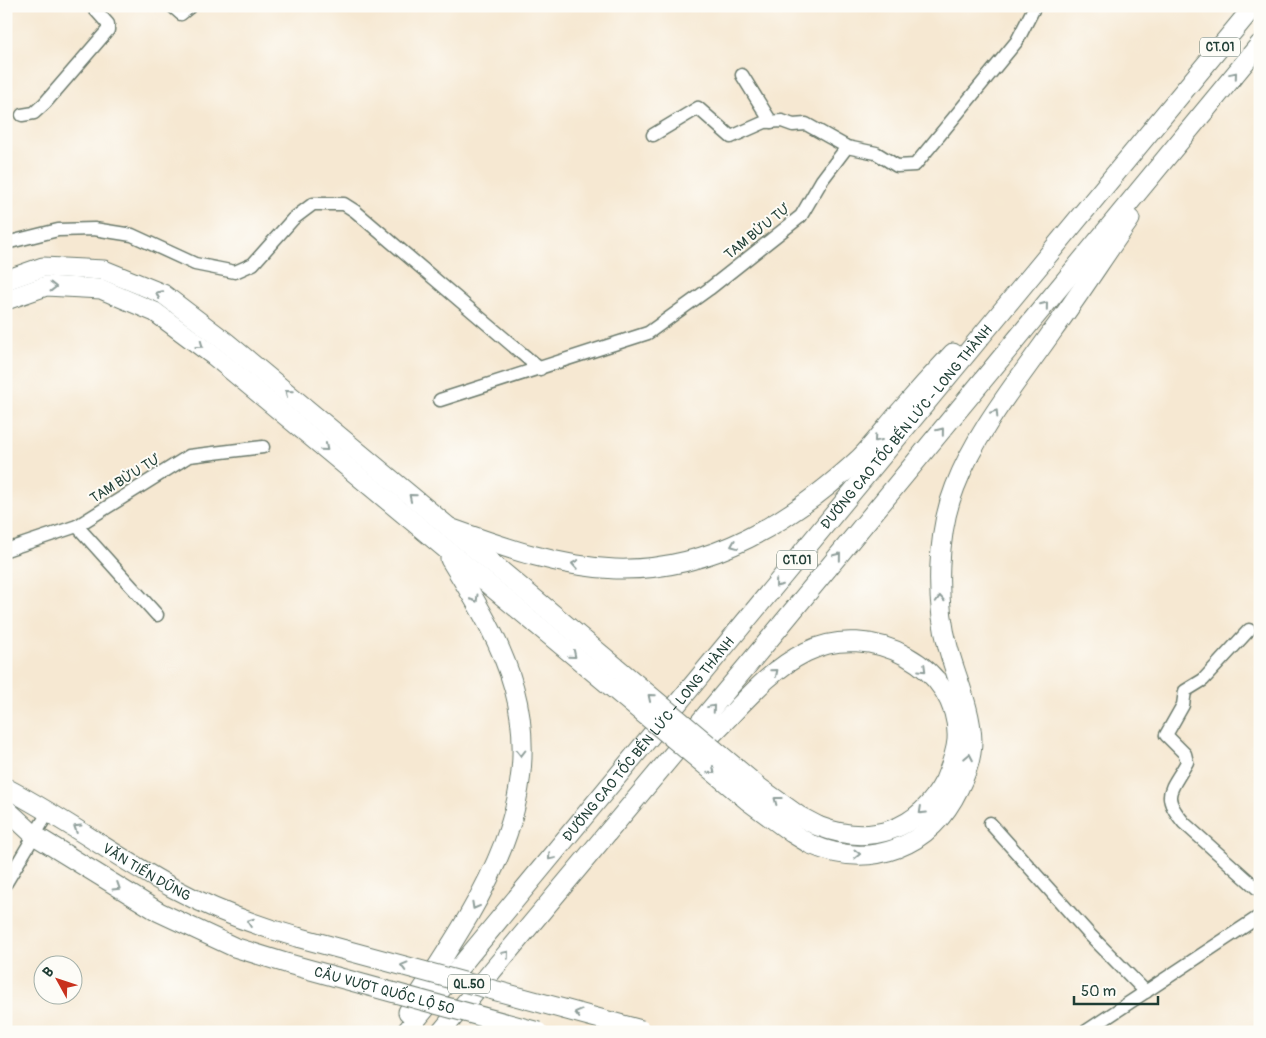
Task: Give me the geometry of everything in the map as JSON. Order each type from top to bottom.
[{"type":"highway","name":"ĐƯỜNG CAO TỐC BẾN LỨC - LONG THÀNH","points":[[406,1032],[1254,6]]},
{"type":"highway","name":"ĐƯỜNG CAO TỐC BẾN LỨC - LONG THÀNH","points":[[441,1032],[1260,44]]},
{"type":"highway","points":[[445,536],[579,565],[615,569],[657,566],[692,560],[722,550],[760,533],[816,497],[862,456],[1187,88]]},
{"type":"highway","points":[[542,617],[747,800],[792,834],[810,844],[826,851],[848,854],[893,850],[914,841],[935,825],[952,802],[966,774],[972,742],[967,710],[947,645],[940,606],[938,569],[954,488],[978,440],[1010,390],[1209,106]]},
{"type":"highway","points":[[6,280],[43,267],[104,270],[162,294],[226,342],[445,536],[542,617],[760,788],[799,816],[818,826],[833,832],[868,835],[884,833],[902,826],[922,812],[938,792],[950,768],[957,740],[955,721],[947,699],[935,681],[918,664],[901,652],[884,645],[863,641],[836,642],[807,651],[782,666],[678,766],[546,907]]},
{"type":"highway","points":[[6,300],[46,286],[101,289],[155,312],[445,536],[489,624],[514,687],[521,740],[519,797],[497,863],[486,888],[396,1032]]},
{"type":"highway","name":"VĂN TIẾN DŨNG","points":[[6,788],[49,811],[152,876],[193,898],[244,920],[297,937]]},
{"type":"highway","name":"VĂN TIẾN DŨNG","points":[[6,809],[34,835],[137,900],[181,924],[234,947],[289,964]]},
{"type":"highway","name":"CẦU VƯỢT QUỐC LỘ 50","points":[[297,937],[645,1031]]},
{"type":"highway","name":"CẦU VƯỢT QUỐC LỘ 50","points":[[289,964],[538,1032]]},
{"type":"street","points":[[22,115],[34,113],[45,103],[108,30],[108,24],[92,6]]},
{"type":"street","points":[[172,6],[181,14],[191,6]]},
{"type":"street","points":[[652,135],[698,108],[731,137],[765,122],[782,121],[793,125],[806,124],[847,147],[876,153],[897,166],[915,165],[1017,41],[1035,6]]},
{"type":"street","points":[[742,75],[771,122]]},
{"type":"street","name":"TAM BỬU TỰ","points":[[440,400],[648,333],[709,289],[801,216],[822,180],[847,147]]},
{"type":"street","points":[[6,244],[58,230],[94,229],[132,235],[195,264],[235,272],[253,264],[294,219],[312,204],[344,204],[362,217],[540,369]]},
{"type":"street","name":"TAM BỪU TỰ","points":[[6,550],[77,526],[189,456],[263,447]]},
{"type":"street","points":[[77,526],[157,614]]},
{"type":"street","points":[[1249,630],[1203,680],[1185,691],[1181,711],[1166,735],[1185,754],[1187,762],[1170,788],[1169,799],[1174,811],[1184,823],[1260,891]]},
{"type":"street","points":[[6,883],[49,811]]},
{"type":"street","points":[[990,823],[1084,928],[1146,992]]},
{"type":"street","points":[[1085,1032],[1260,916]]}]
